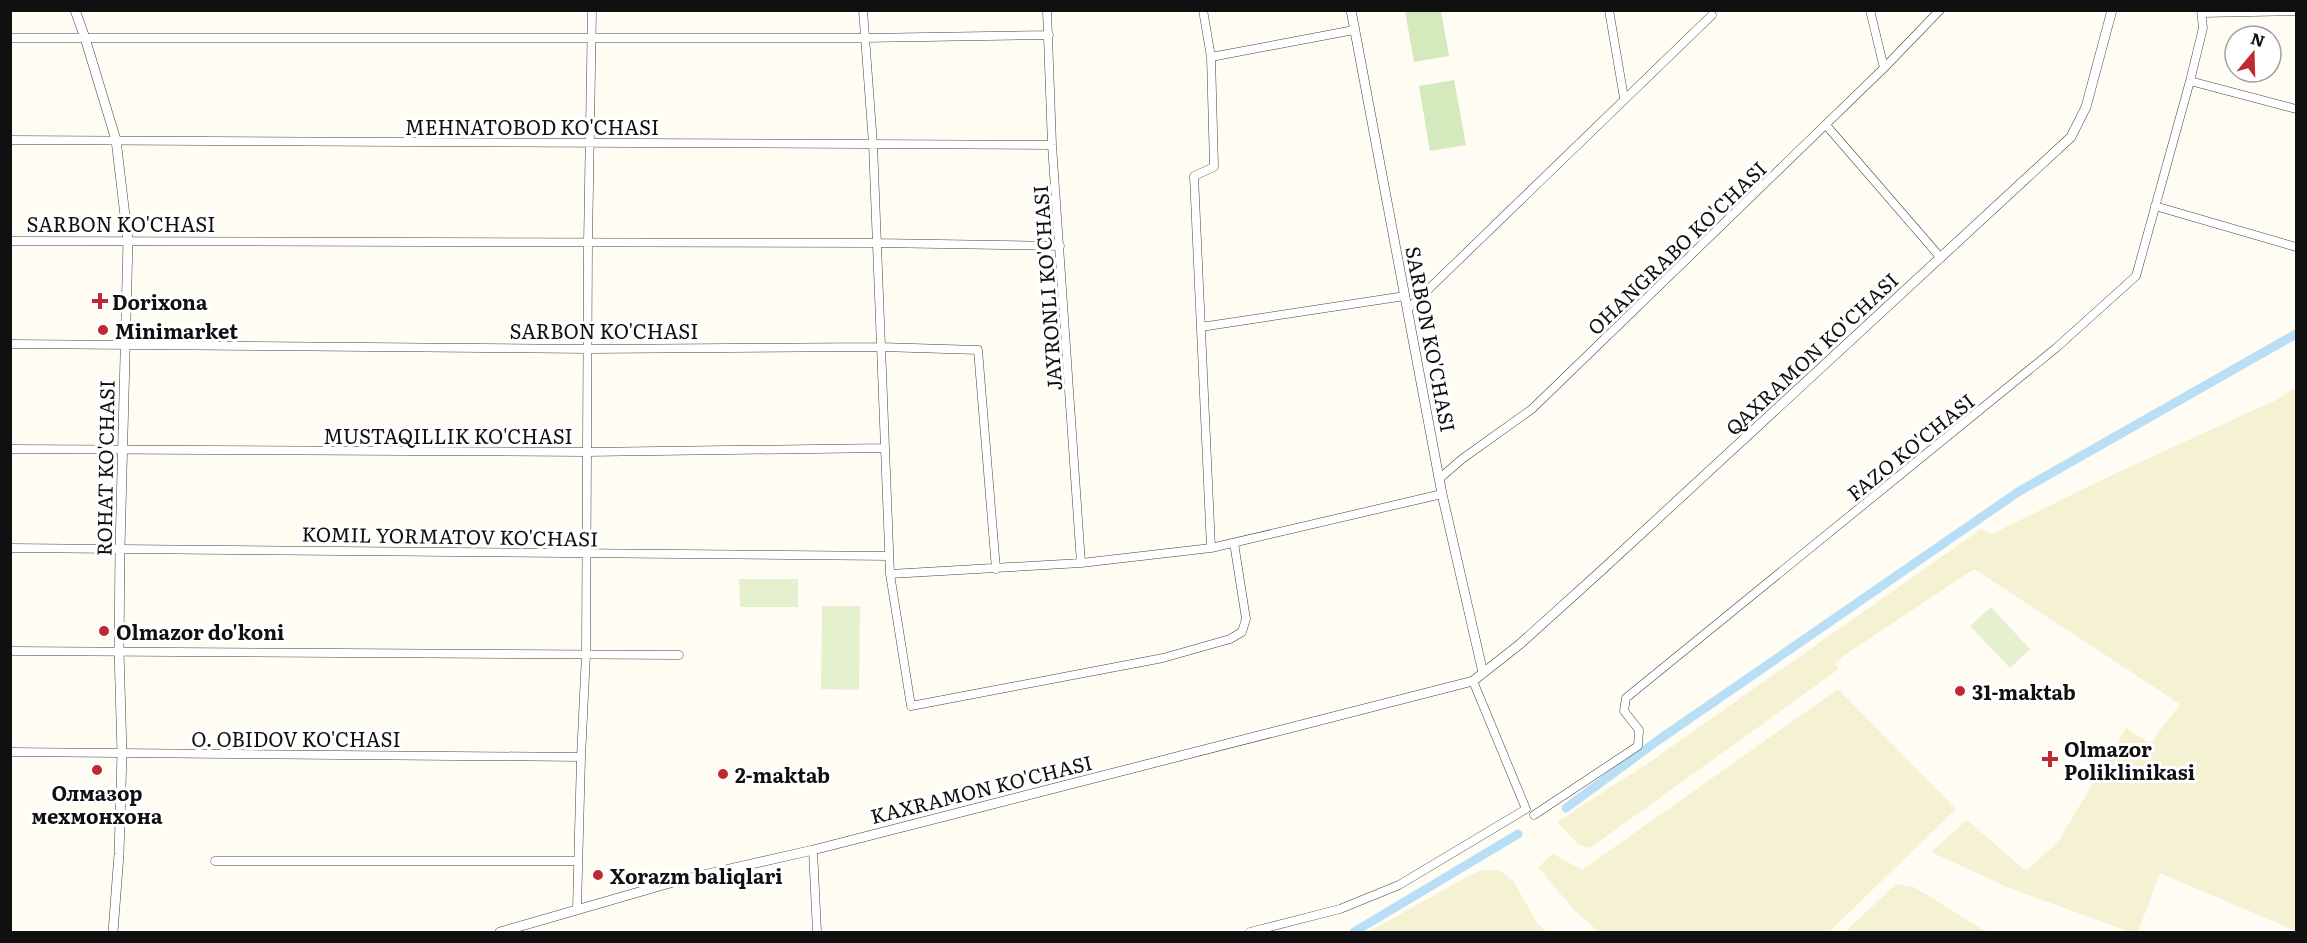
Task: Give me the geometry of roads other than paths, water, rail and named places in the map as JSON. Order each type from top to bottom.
[{"type":"street","name":"ROHAT KO'CHASI","points":[[75,10],[116,140],[128,241],[120,548],[119,651],[122,753],[119,854],[113,933]]},
{"type":"street","points":[[577,909],[586,654],[588,243],[592,10]]},
{"type":"street","points":[[863,10],[873,144],[890,574],[911,706],[1163,658],[1230,639],[1242,632],[1246,620],[1234,543]]},
{"type":"street","name":"JAYRONLI KO'CHASI","points":[[1047,10],[1052,145],[1081,563]]},
{"type":"street","points":[[1203,10],[1211,57],[1214,167],[1194,176],[1211,548]]},
{"type":"street","name":"SARBON KO'CHASI","points":[[1351,10],[1439,479],[1483,673]]},
{"type":"street","points":[[1608,10],[1624,98]]},
{"type":"street","points":[[1870,10],[1884,68]]},
{"type":"street","name":"OHANGRABO KO'CHASI","points":[[1439,479],[1462,459],[1532,409],[1826,125],[1940,10]]},
{"type":"street","name":"QAXRAMON KO'CHASI","points":[[1473,681],[1520,644],[1602,570],[2071,137],[2086,107],[2112,10]]},
{"type":"street","points":[[2202,12],[2296,11]]},
{"type":"street","name":"FAZO KO'CHASI","points":[[1534,815],[1638,746],[1639,730],[1624,711],[1626,698],[2056,348],[2136,276],[2190,81],[2203,28],[2202,12]]},
{"type":"street","points":[[1408,309],[1712,15]]},
{"type":"street","points":[[1211,57],[1354,30]]},
{"type":"street","points":[[10,38],[864,38],[1049,35]]},
{"type":"street","points":[[2190,81],[2296,109]]},
{"type":"street","points":[[1826,125],[1941,258]]},
{"type":"street","name":"MEHNATOBOD KO'CHASI","points":[[10,140],[1052,145]]},
{"type":"street","points":[[2155,206],[2296,247]]},
{"type":"street","name":"SARBON KO'CHASI","points":[[10,241],[876,243],[1060,246]]},
{"type":"street","points":[[1201,327],[1406,296]]},
{"type":"street","name":"SARBON KO'CHASI","points":[[10,345],[589,349],[881,347],[978,350],[996,569]]},
{"type":"street","name":"MUSTAQILLIK KO'CHASI","points":[[10,449],[587,452],[885,448]]},
{"type":"street","points":[[890,574],[1081,563],[1211,548],[1442,494]]},
{"type":"street","name":"KOMIL YORMATOV KO'CHASI","points":[[10,548],[889,556]]},
{"type":"street","points":[[10,651],[679,655]]},
{"type":"street","points":[[1250,933],[1340,909],[1399,885],[1526,808],[1473,681]]},
{"type":"street","name":"KAXRAMON KO'CHASI","points":[[500,933],[677,881],[813,850],[1473,681]]},
{"type":"street","name":"O. OBIDOV KO'CHASI","points":[[10,752],[581,757]]},
{"type":"street","points":[[813,850],[817,933]]},
{"type":"street","points":[[215,861],[578,861]]},
{"type":"waterway","points":[[1566,808],[1657,741],[2018,492],[2296,334]]},
{"type":"waterway","points":[[1354,932],[1518,834]]},
{"type":"place","name":"Dorixona","points":[[100,301]]},
{"type":"place","name":"Minimarket","points":[[103,330]]},
{"type":"place","name":"Olmazor do'koni","points":[[104,631]]},
{"type":"place","name":"31-maktab","points":[[1960,691]]},
{"type":"place","name":"Olmazor Poliklinikasi","points":[[2050,759]]},
{"type":"place","name":"Олмазор мехмонхона","points":[[97,770]]},
{"type":"place","name":"2-maktab","points":[[723,774]]},
{"type":"place","name":"Xorazm baliqlari","points":[[598,875]]}]
